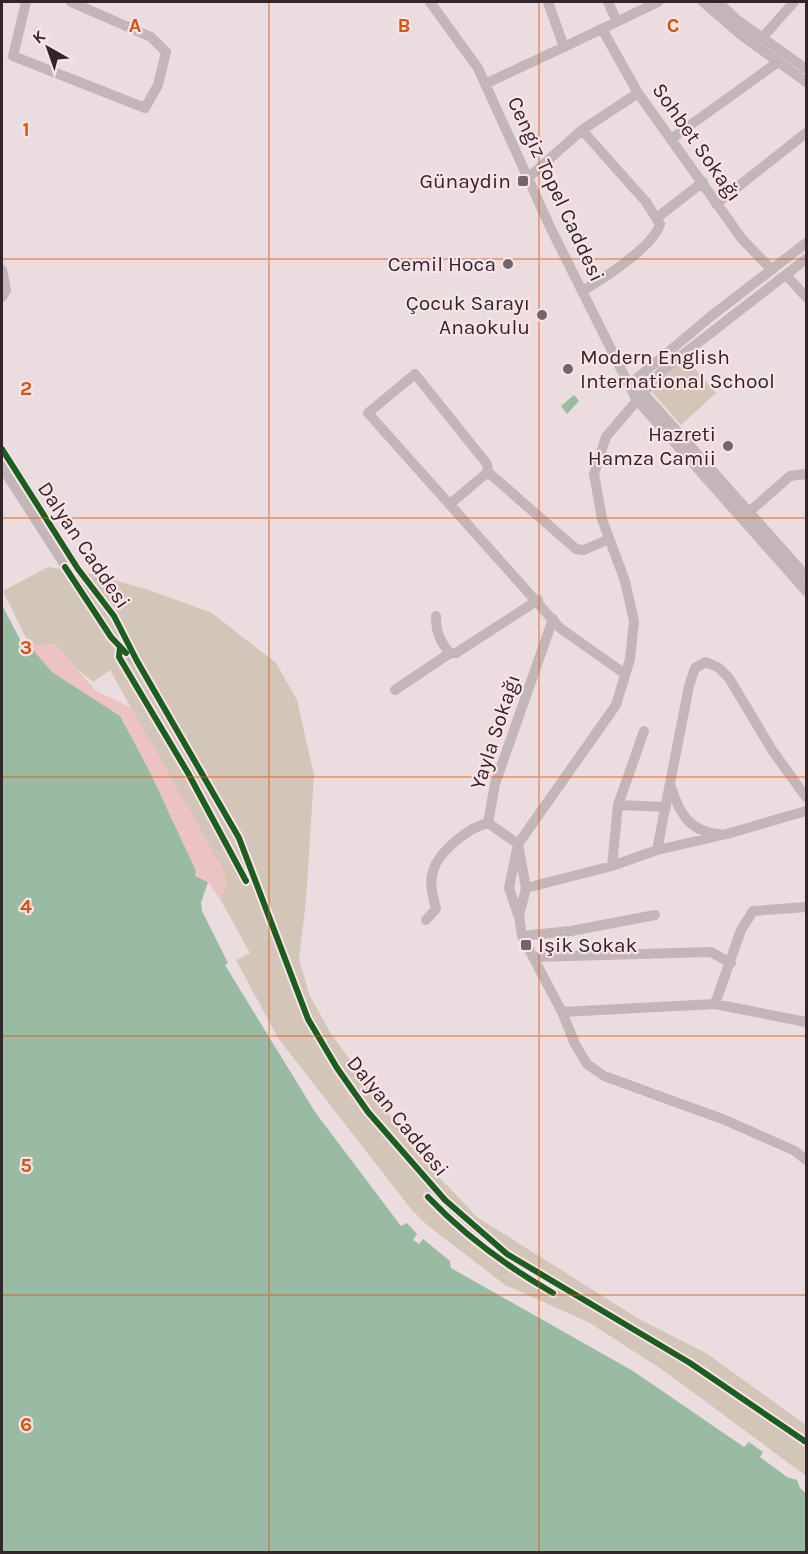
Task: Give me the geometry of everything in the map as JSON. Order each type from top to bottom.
[{"type":"street","points":[[26,2],[14,56],[145,108],[158,85],[166,52],[151,37],[71,2]]},
{"type":"street","name":"Cengiz Topel Caddesi","points":[[430,2],[458,38],[485,84],[582,291],[629,385],[640,397]]},
{"type":"street","points":[[548,2],[564,48]]},
{"type":"street","points":[[608,2],[617,22]]},
{"type":"street","points":[[485,84],[658,2]]},
{"type":"street","points":[[703,2],[716,15],[807,82]]},
{"type":"street","points":[[718,2],[736,20],[807,69]]},
{"type":"street","points":[[762,38],[794,2]]},
{"type":"street","name":"Sohbet Sokağı","points":[[603,29],[638,93],[703,182],[716,204],[756,256],[772,270]]},
{"type":"street","points":[[671,139],[778,62]]},
{"type":"street","points":[[528,178],[582,130],[638,93]]},
{"type":"street","points":[[582,130],[658,218],[659,229],[649,241],[603,279],[582,291]]},
{"type":"street","points":[[716,204],[807,133]]},
{"type":"street","points":[[658,218],[703,182]]},
{"type":"street","points":[[629,385],[661,357],[807,243]]},
{"type":"street","points":[[807,259],[663,370],[606,437],[594,474],[602,519],[625,581],[634,621],[630,659],[616,705],[518,844],[509,888],[519,916],[522,936],[535,957],[546,986],[562,1012],[574,1044],[587,1064],[604,1076],[725,1120],[795,1151],[807,1160]]},
{"type":"street","points":[[2,270],[6,290],[2,297]]},
{"type":"street","points":[[787,276],[807,297]]},
{"type":"street","points":[[609,539],[584,550],[576,549],[488,472],[487,464],[482,457],[415,374],[368,413],[538,600],[553,620],[582,646],[626,674]]},
{"type":"street","points":[[640,397],[807,576]]},
{"type":"street","points":[[640,397],[807,591]]},
{"type":"street","name":"Dalyan Caddesi","points":[[2,449],[8,472],[99,619],[120,647],[137,661]]},
{"type":"street","name":"Dalyan Caddesi","points":[[8,472],[111,612],[239,838],[308,1018],[320,1042],[368,1112],[413,1165],[465,1219],[507,1254],[690,1363],[807,1442]]},
{"type":"street","points":[[450,504],[488,472]]},
{"type":"street","points":[[749,512],[790,476],[807,474]]},
{"type":"street","points":[[395,690],[450,652],[456,653],[473,644],[538,600]]},
{"type":"street","points":[[99,619],[100,609],[111,612]]},
{"type":"street","points":[[436,616],[436,630],[450,652]]},
{"type":"street","name":"Yayla Sokağı","points":[[518,844],[488,823],[495,784],[553,620]]},
{"type":"street","points":[[657,850],[689,686],[695,668],[706,662],[719,668],[729,678],[772,750],[807,796]]},
{"type":"street","points":[[612,866],[618,805],[644,731]]},
{"type":"street","points":[[670,786],[679,812],[688,823],[710,833],[727,834]]},
{"type":"street","points":[[618,805],[666,807]]},
{"type":"street","points":[[526,888],[612,866],[657,850],[727,834],[807,811]]},
{"type":"street","points":[[426,920],[436,909],[431,884],[433,869],[464,832],[488,823]]},
{"type":"street","points":[[518,844],[526,888],[519,916]]},
{"type":"street","points":[[715,1004],[741,930],[753,911],[807,907]]},
{"type":"street","points":[[522,936],[571,931],[655,915]]},
{"type":"street","points":[[535,957],[711,952],[730,963]]},
{"type":"street","points":[[562,1012],[715,1004],[807,1022]]},
{"type":"shaded area","points":[[685,357],[716,393],[681,425],[652,392],[660,378]]},
{"type":"shaded area","points":[[574,395],[579,401],[567,414],[561,406]]},
{"type":"shaded area","points":[[48,567],[92,574],[149,590],[212,613],[276,663],[297,700],[314,775],[306,901],[299,959],[309,994],[330,1032],[418,1155],[477,1217],[639,1319],[706,1353],[806,1425],[806,1476],[663,1370],[588,1322],[505,1285],[426,1224],[411,1209],[278,1038],[236,960],[250,953],[220,899],[226,886],[224,872],[110,670],[93,682],[77,669],[55,644],[30,646],[3,591]]},
{"type":"shaded area","points":[[2,605],[24,647],[30,646],[52,672],[120,716],[150,772],[196,871],[195,876],[208,882],[201,903],[202,911],[228,963],[225,965],[315,1112],[401,1226],[407,1223],[417,1234],[413,1240],[419,1244],[423,1239],[450,1261],[451,1268],[633,1371],[744,1447],[749,1442],[763,1452],[760,1457],[787,1477],[797,1480],[800,1488],[806,1493],[806,1552],[2,1552]]},
{"type":"sand","points":[[55,644],[96,691],[132,708],[224,872],[226,886],[220,899],[208,882],[195,876],[196,871],[150,772],[120,716],[52,672],[30,646]]},
{"type":"cycle path","points":[[2,449],[78,569],[114,616],[137,661],[239,838],[308,1019],[337,1068],[368,1112],[445,1200],[507,1254],[690,1363],[806,1442]]},
{"type":"cycle path","points":[[65,567],[111,637],[126,653]]},
{"type":"cycle path","points":[[120,647],[119,657],[188,773],[246,881]]},
{"type":"cycle path","points":[[428,1197],[487,1250],[553,1293]]},
{"type":"place","name":"Günaydin","points":[[523,181]]},
{"type":"place","name":"Cemil Hoca","points":[[508,264]]},
{"type":"place","name":"Çocuk Sarayı Anaokulu","points":[[542,315]]},
{"type":"place","name":"Modern English International School","points":[[568,369]]},
{"type":"place","name":"Hazreti Hamza Camii","points":[[728,446]]},
{"type":"place","name":"Işik Sokak","points":[[526,945]]}]
